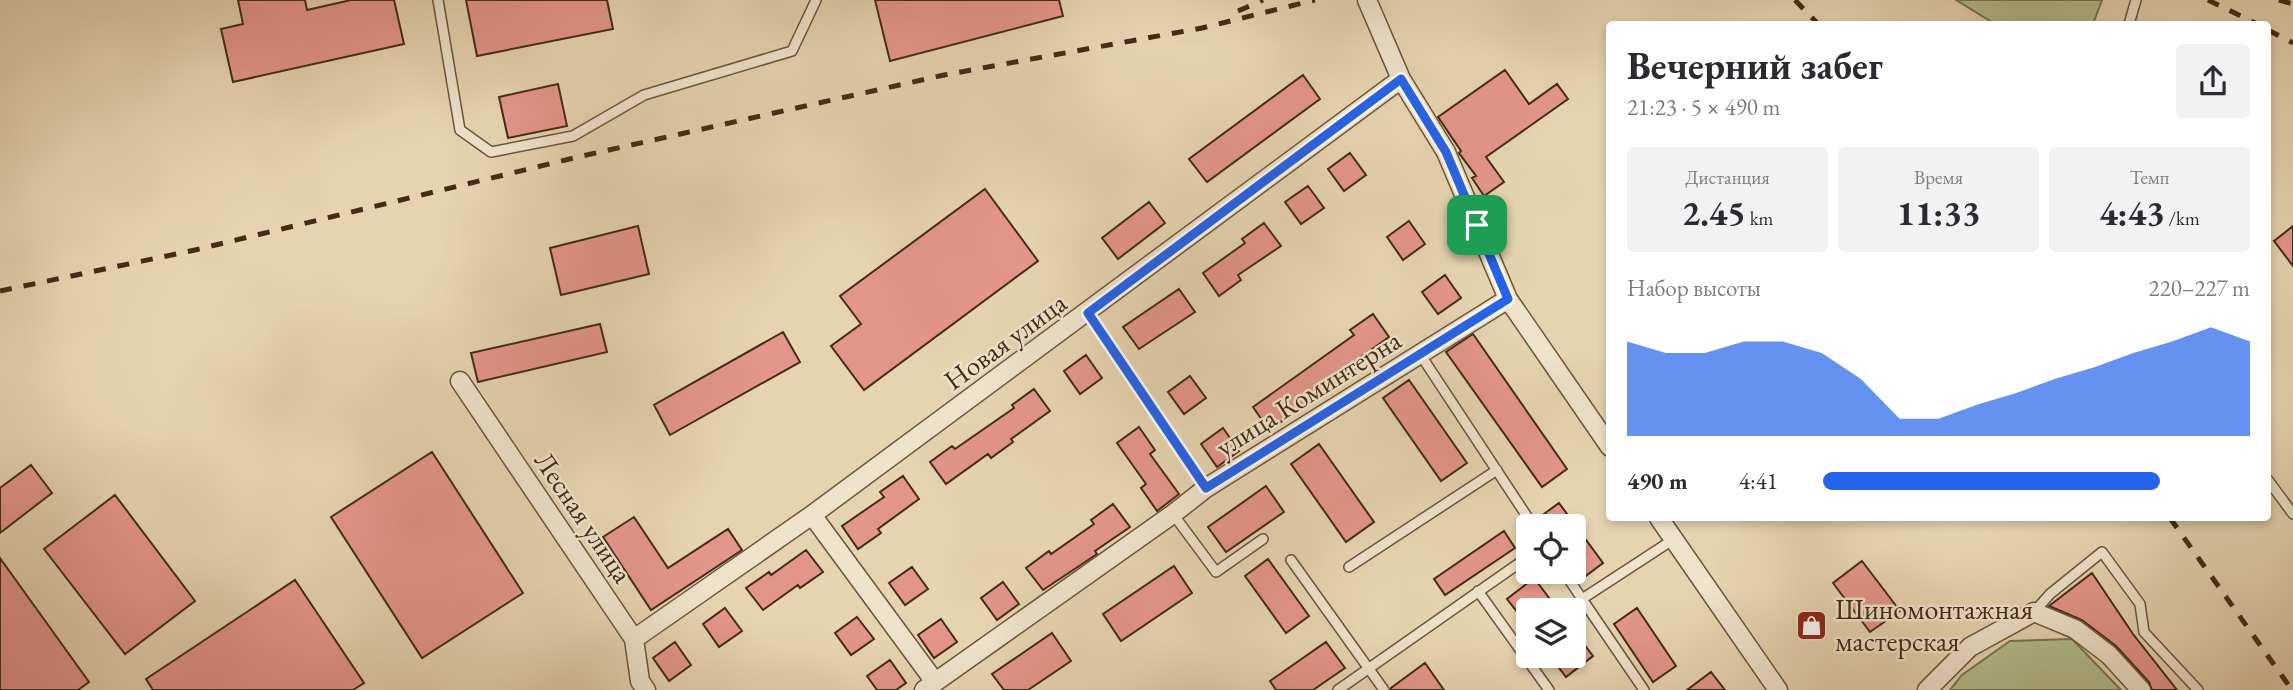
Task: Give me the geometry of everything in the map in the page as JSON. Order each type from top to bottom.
[{"type":"street","points":[[1367,0],[1401,79],[1446,152],[1508,299],[1606,441]]},
{"type":"street","name":"Новая улица","points":[[634,639],[812,515],[1401,79]]},
{"type":"street","name":"улица Коминтерна","points":[[812,515],[930,686],[1206,488],[1508,299]]},
{"type":"street","name":"Лесная улица","points":[[460,381],[634,639],[637,687]]},
{"type":"street","points":[[1661,521],[1778,690]]},
{"type":"street","points":[[1927,690],[1970,646],[2034,612],[2075,629],[2109,655],[2141,690]]},
{"type":"lane","points":[[438,0],[460,130],[491,152],[573,136],[644,94],[792,51],[816,0]]},
{"type":"lane","points":[[2130,21],[2136,0]]},
{"type":"lane","points":[[1088,313],[1206,488]]},
{"type":"lane","points":[[1420,354],[1526,514]]},
{"type":"lane","points":[[1349,567],[1497,470]]},
{"type":"lane","points":[[2271,484],[2293,514]]},
{"type":"lane","points":[[1173,514],[1216,572],[1263,539]]},
{"type":"lane","points":[[1584,598],[1674,539]]},
{"type":"lane","points":[[2034,612],[2050,594],[2102,552],[2140,604],[2144,632],[2198,690]]},
{"type":"lane","points":[[1291,560],[1384,690]]},
{"type":"lane","points":[[1338,690],[1516,565]]},
{"type":"lane","points":[[1478,592],[1549,690]]},
{"type":"lane","points":[[1586,605],[1644,690]]},
{"type":"green space","points":[[1956,0],[2102,0],[2094,21],[1990,21]]},
{"type":"green space","points":[[2072,639],[2121,690],[1950,690],[1962,675],[2010,641]]},
{"type":"building","points":[[238,0],[305,0],[307,10],[351,0],[394,0],[404,44],[233,82],[221,29],[243,24]]},
{"type":"building","points":[[466,0],[607,0],[613,29],[477,56]]},
{"type":"building","points":[[875,0],[1059,0],[1063,16],[890,61]]},
{"type":"building","points":[[1505,70],[1529,104],[1557,84],[1568,99],[1486,157],[1504,182],[1484,196],[1472,178],[1476,176],[1438,117]]},
{"type":"building","points":[[1303,75],[1320,99],[1207,182],[1189,159]]},
{"type":"building","points":[[558,84],[567,126],[508,138],[499,97]]},
{"type":"building","points":[[1350,153],[1366,175],[1344,191],[1328,169]]},
{"type":"building","points":[[1308,186],[1324,208],[1301,224],[1285,202]]},
{"type":"building","points":[[985,189],[1038,261],[864,390],[831,346],[861,324],[840,296]]},
{"type":"building","points":[[1149,202],[1165,223],[1118,259],[1102,238]]},
{"type":"building","points":[[1409,221],[1425,244],[1403,260],[1387,237]]},
{"type":"building","points":[[1264,223],[1281,246],[1238,275],[1241,280],[1219,296],[1203,273],[1245,243],[1242,239]]},
{"type":"building","points":[[638,226],[649,274],[561,295],[550,248]]},
{"type":"building","points":[[2293,226],[2293,266],[2274,241]]},
{"type":"building","points":[[1445,275],[1461,298],[1438,314],[1422,292]]},
{"type":"building","points":[[1179,289],[1195,312],[1139,349],[1123,327]]},
{"type":"building","points":[[1373,314],[1389,337],[1354,362],[1357,367],[1329,389],[1269,430],[1253,407],[1354,335],[1350,330]]},
{"type":"building","points":[[600,324],[607,352],[478,382],[471,353]]},
{"type":"building","points":[[783,332],[800,362],[670,435],[654,405]]},
{"type":"building","points":[[1473,334],[1567,469],[1542,487],[1446,352]]},
{"type":"building","points":[[1086,355],[1102,378],[1080,394],[1064,371]]},
{"type":"building","points":[[1190,376],[1206,398],[1184,414],[1168,392]]},
{"type":"building","points":[[1409,380],[1467,463],[1441,481],[1383,398]]},
{"type":"building","points":[[1034,389],[1050,411],[1011,439],[1013,442],[991,458],[988,454],[946,484],[930,462],[952,446],[955,449],[1014,408],[1012,405]]},
{"type":"building","points":[[1139,427],[1155,450],[1150,454],[1179,494],[1157,511],[1141,488],[1146,484],[1117,443]]},
{"type":"building","points":[[1223,428],[1239,451],[1217,467],[1201,444]]},
{"type":"building","points":[[1319,444],[1374,522],[1346,542],[1291,464]]},
{"type":"building","points":[[432,452],[523,593],[422,658],[331,517]]},
{"type":"building","points":[[31,465],[52,493],[0,533],[0,488]]},
{"type":"building","points":[[903,476],[919,499],[878,529],[881,533],[858,549],[842,526],[884,497],[880,492]]},
{"type":"building","points":[[1266,486],[1284,512],[1226,552],[1208,527]]},
{"type":"building","points":[[115,495],[195,601],[125,654],[44,549]]},
{"type":"building","points":[[1559,503],[1567,514],[1544,514]]},
{"type":"building","points":[[1113,504],[1130,527],[1095,551],[1097,554],[1043,590],[1026,568],[1094,524],[1091,520]]},
{"type":"building","points":[[634,517],[668,568],[728,529],[742,550],[651,610],[603,537]]},
{"type":"building","points":[[1504,531],[1515,548],[1445,595],[1434,579]]},
{"type":"building","points":[[1586,540],[1603,563],[1586,576]]},
{"type":"building","points":[[806,550],[823,572],[800,588],[798,585],[763,610],[746,588],[769,572],[771,575]]},
{"type":"building","points":[[0,558],[89,682],[78,690],[0,690]]},
{"type":"building","points":[[1268,559],[1309,616],[1286,633],[1245,576]]},
{"type":"building","points":[[1862,561],[1900,611],[1870,632],[1833,583]]},
{"type":"building","points":[[1174,566],[1192,593],[1121,641],[1103,614]]},
{"type":"building","points":[[912,567],[928,589],[905,605],[889,583]]},
{"type":"building","points":[[2092,573],[2133,634],[2177,690],[2152,690],[2149,682],[2116,646],[2082,620],[2049,606]]},
{"type":"building","points":[[295,580],[364,683],[353,690],[153,690],[146,679]]},
{"type":"building","points":[[1003,582],[1019,604],[997,620],[981,598]]},
{"type":"building","points":[[1526,584],[1539,584],[1549,598],[1516,598],[1516,611],[1507,599]]},
{"type":"building","points":[[725,608],[742,631],[719,647],[703,624]]},
{"type":"building","points":[[1637,608],[1676,666],[1653,682],[1614,624]]},
{"type":"building","points":[[857,617],[874,639],[851,655],[835,633]]},
{"type":"building","points":[[941,619],[957,642],[934,658],[918,635]]},
{"type":"building","points":[[1052,633],[1071,661],[1028,690],[1004,690],[992,674]]},
{"type":"building","points":[[675,642],[691,665],[669,681],[653,658]]},
{"type":"building","points":[[1326,642],[1345,668],[1313,690],[1276,690],[1270,681]]},
{"type":"building","points":[[1586,647],[1593,656],[1586,661]]},
{"type":"building","points":[[890,660],[906,683],[896,690],[877,690],[867,676]]},
{"type":"building","points":[[1425,663],[1444,690],[1391,690],[1391,688]]},
{"type":"building","points":[[1559,668],[1578,668],[1566,677]]},
{"type":"building","points":[[1711,672],[1725,690],[1687,690]]},
{"type":"railway","points":[[1238,11],[1263,0]]},
{"type":"railway","points":[[0,291],[195,250],[582,156],[944,75],[1202,28],[1315,0]]},
{"type":"railway","points":[[1795,0],[1815,21]]},
{"type":"railway","points":[[2208,0],[2251,21]]},
{"type":"railway","points":[[2279,0],[2293,4]]},
{"type":"railway","points":[[2271,32],[2293,43]]},
{"type":"railway","points":[[2172,521],[2292,690]]},
{"type":"place","name":"Шиномонтажная мастерская","points":[[1812,625]]},
{"type":"route","points":[[1401,79],[1446,152],[1477,225],[1508,299],[1206,488],[1088,313],[1401,79]]}]
